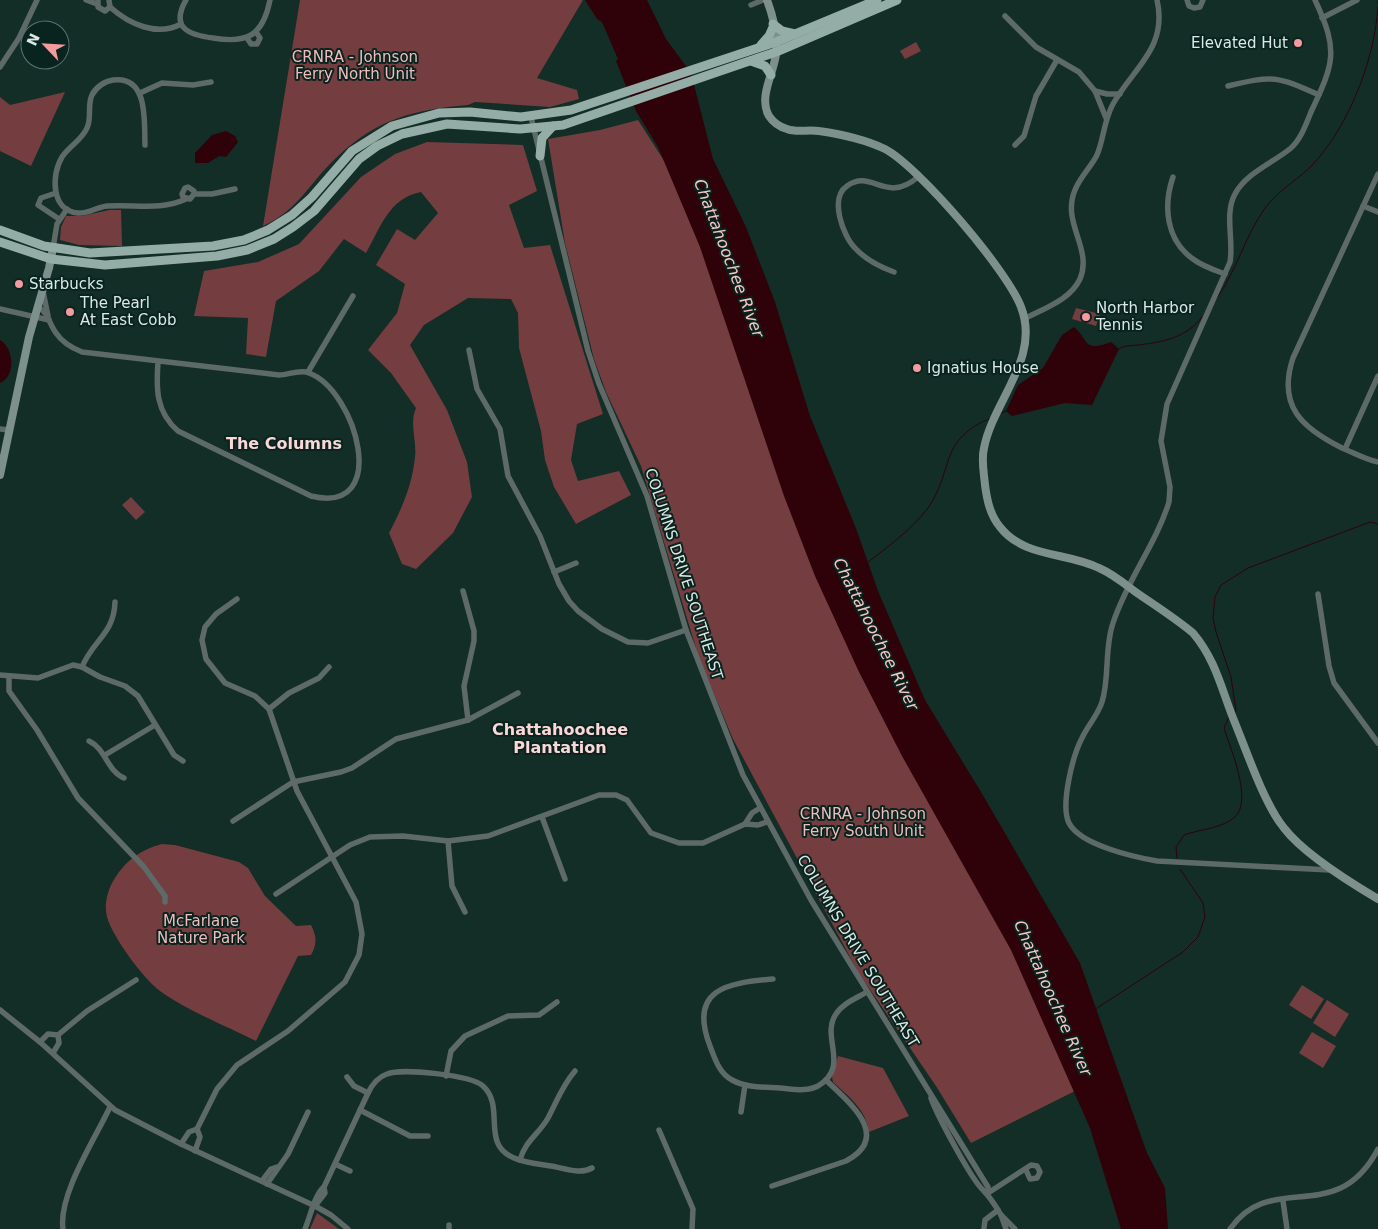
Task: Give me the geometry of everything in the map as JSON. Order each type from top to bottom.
[{"type":"main road","points":[[0,230],[53,248],[90,253],[213,246],[244,240],[268,230],[292,215],[312,197],[352,151],[392,126],[428,115],[450,112],[531,117],[566,112],[776,42],[877,0]]},
{"type":"main road","points":[[0,242],[51,259],[90,264],[121,264],[217,256],[247,250],[274,239],[298,224],[314,211],[351,167],[369,152],[394,137],[419,128],[448,124],[532,128],[553,126],[621,106],[776,52],[897,0]]},
{"type":"main road","points":[[759,47],[768,38],[774,24],[782,31],[796,34]]},
{"type":"main road","points":[[751,60],[765,66],[771,76]]},
{"type":"main road","points":[[540,156],[542,138],[553,126]]},
{"type":"street","points":[[0,66],[20,38],[37,0]]},
{"type":"street","points":[[86,0],[98,2],[102,11],[110,7]]},
{"type":"street","points":[[109,0],[110,7],[139,26],[167,30],[181,24]]},
{"type":"street","points":[[181,24],[181,8],[186,0]]},
{"type":"street","points":[[181,24],[195,35],[228,41],[247,38],[256,32],[264,22],[270,0]]},
{"type":"street","points":[[751,5],[763,0]]},
{"type":"street","points":[[767,0],[774,24],[776,42],[776,52],[765,103],[768,114],[776,123],[792,131],[822,132],[873,144],[896,156],[918,176],[983,248],[1012,287],[1026,318],[1026,338],[1022,358],[984,448],[983,465],[991,512],[1003,531],[1023,545],[1040,552],[1089,563],[1108,572],[1181,623],[1202,645],[1216,668],[1233,718],[1269,803],[1283,828],[1296,841],[1378,899]]},
{"type":"street","points":[[1026,318],[1065,297],[1080,278],[1083,256],[1072,222],[1071,202],[1077,186],[1098,153],[1106,118],[1120,94],[1142,66],[1153,45],[1159,21],[1157,0]]},
{"type":"street","points":[[1187,0],[1189,6],[1194,8],[1200,7],[1202,0]]},
{"type":"street","points":[[1315,0],[1330,39],[1332,56],[1329,72],[1294,145],[1250,177],[1235,194],[1230,217],[1232,250],[1225,274],[1167,404],[1162,441],[1170,487],[1169,502],[1128,587],[1108,639],[1102,701],[1081,738],[1074,757],[1066,804],[1070,825],[1083,837],[1117,851],[1158,861],[1282,866],[1338,872]]},
{"type":"street","points":[[1322,18],[1357,0]]},
{"type":"street","points":[[1005,16],[1036,47],[1079,72],[1095,92],[1106,118]]},
{"type":"street","points":[[247,38],[252,44],[257,44],[260,38],[256,32]]},
{"type":"street","points":[[1015,146],[1024,136],[1036,96],[1057,60]]},
{"type":"street","points":[[1228,86],[1262,78],[1277,78],[1319,94]]},
{"type":"street","points":[[145,145],[143,100],[140,93],[133,85],[120,80],[103,83],[95,90],[90,104],[88,128],[60,161],[55,182],[58,200],[67,209],[80,213],[108,206],[166,207],[190,199],[194,194]]},
{"type":"street","points":[[140,93],[162,83],[193,85],[211,82]]},
{"type":"street","points":[[1095,92],[1120,94]]},
{"type":"street","name":"COLUMNS DRIVE SOUTHEAST","points":[[531,117],[532,128],[588,351],[599,384],[647,496],[686,630],[735,755],[767,822],[811,900],[988,1187],[988,1193],[1000,1212],[1015,1229]]},
{"type":"street","points":[[1378,174],[1293,358],[1289,378],[1291,401],[1302,422],[1318,436],[1378,462]]},
{"type":"street","points":[[894,272],[879,266],[856,250],[850,242],[838,208],[838,198],[844,187],[857,181],[898,189],[907,186],[918,176]]},
{"type":"street","points":[[1173,177],[1168,196],[1167,211],[1176,240],[1192,259],[1225,274]]},
{"type":"street","points":[[186,199],[182,194],[185,188],[191,188],[194,194]]},
{"type":"street","points":[[194,194],[212,194],[235,189]]},
{"type":"street","points":[[56,194],[41,198],[38,205],[59,219]]},
{"type":"street","points":[[1363,206],[1378,212]]},
{"type":"street","points":[[0,475],[6,435],[34,318],[51,259],[59,219],[67,209]]},
{"type":"street","points":[[43,289],[49,319]]},
{"type":"street","points":[[308,372],[353,296]]},
{"type":"street","points":[[37,307],[42,309],[59,336],[74,349],[95,355],[279,375],[308,372],[324,382],[335,395],[345,412],[359,447],[360,461],[355,482],[350,488],[334,497],[325,499],[303,493],[178,431],[166,420],[160,408],[157,388],[158,362]]},
{"type":"street","points":[[0,310],[34,318],[49,319]]},
{"type":"street","points":[[469,350],[477,389],[500,428],[508,476],[540,536],[562,590],[574,607],[617,638],[632,643],[648,643],[686,630]]},
{"type":"street","points":[[1345,449],[1378,376]]},
{"type":"street","points":[[0,430],[6,435]]},
{"type":"street","points":[[554,572],[576,563]]},
{"type":"street","points":[[463,591],[474,631],[474,641],[464,686],[468,720]]},
{"type":"street","points":[[1318,594],[1329,666],[1334,683],[1378,743]]},
{"type":"street","points":[[181,1144],[189,1132],[197,1129],[217,1089],[237,1066],[312,1013],[337,990],[351,973],[361,944],[361,919],[356,902],[308,816],[293,782],[269,709],[255,696],[225,683],[216,673],[204,653],[202,640],[205,627],[216,614],[237,599]]},
{"type":"street","points":[[82,666],[90,652],[111,626],[115,602]]},
{"type":"street","points":[[199,624],[205,627]]},
{"type":"street","points":[[0,675],[38,678],[67,665],[82,666],[134,692],[174,755],[183,761]]},
{"type":"street","points":[[269,709],[289,693],[319,678],[329,667]]},
{"type":"street","points":[[9,676],[9,691],[37,730],[78,798],[144,867],[162,891],[165,902]]},
{"type":"street","points":[[233,821],[293,782],[352,768],[396,739],[468,720],[518,693]]},
{"type":"street","points":[[105,755],[155,725]]},
{"type":"street","points":[[89,740],[97,745],[115,772],[124,778]]},
{"type":"street","points":[[276,894],[361,840],[380,836],[448,841],[488,836],[599,795],[611,794],[621,797],[631,804],[650,833],[679,843],[696,844],[710,841],[746,824],[758,825],[767,822]]},
{"type":"street","points":[[746,824],[752,813],[760,808]]},
{"type":"street","points":[[542,817],[565,878]]},
{"type":"street","points":[[448,841],[452,886],[465,912]]},
{"type":"street","points":[[773,979],[726,986],[711,998],[704,1011],[704,1030],[718,1067],[730,1079],[745,1085],[803,1090],[816,1087],[826,1080],[834,1064],[831,1032],[834,1018],[844,1005],[868,992]]},
{"type":"street","points":[[40,1042],[48,1034],[58,1035],[87,1011],[136,980]]},
{"type":"street","points":[[446,1076],[451,1051],[465,1036],[508,1016],[539,1015],[557,1002]]},
{"type":"street","points":[[0,1010],[53,1053],[110,1107],[195,1151],[315,1206],[331,1215],[348,1229]]},
{"type":"street","points":[[53,1053],[59,1044],[58,1035]]},
{"type":"street","points":[[520,1160],[526,1143],[547,1120],[564,1084],[575,1071]]},
{"type":"street","points":[[305,1229],[315,1206],[316,1198],[324,1187],[368,1092],[375,1082],[389,1073],[403,1072],[446,1076],[476,1082],[484,1087],[494,1103],[496,1142],[503,1151],[520,1160],[582,1172],[592,1168]]},
{"type":"street","points":[[347,1077],[354,1086],[368,1092]]},
{"type":"street","points":[[772,1186],[846,1161],[854,1157],[864,1144],[866,1131],[862,1118],[826,1080]]},
{"type":"street","points":[[741,1112],[745,1085]]},
{"type":"street","points":[[64,1229],[63,1215],[67,1197],[110,1107]]},
{"type":"street","points":[[360,1110],[410,1136],[428,1136]]},
{"type":"street","points":[[264,1183],[288,1154],[308,1112]]},
{"type":"street","points":[[195,1151],[200,1137],[197,1129]]},
{"type":"street","points":[[658,1130],[693,1209],[692,1229]]},
{"type":"street","points":[[1230,1229],[1242,1215],[1262,1203],[1320,1199],[1343,1191],[1364,1174],[1378,1149]]},
{"type":"street","points":[[335,1164],[350,1171]]},
{"type":"street","points":[[988,1193],[1022,1170],[1026,1170]]},
{"type":"street","points":[[1283,1201],[1286,1229]]},
{"type":"street","points":[[984,1229],[985,1220],[1000,1212]]},
{"type":"street","name":"COLUMNS DRIVE SOUTHEAST","points":[[1000,1212],[1003,1228]]},
{"type":"green space","name":"CRNRA - Johnson Ferry North Unit","points":[[300,0],[583,0],[537,78],[577,90],[579,99],[550,107],[475,102],[468,105],[413,113],[397,118],[351,144],[327,167],[295,204],[276,219],[263,226]]},
{"type":"green space","points":[[916,42],[921,51],[905,59],[900,51]]},
{"type":"green space","points":[[65,92],[31,166],[0,151],[0,97],[10,105]]},
{"type":"green space","name":"CRNRA - Johnson Ferry South Unit","points":[[638,120],[679,184],[957,832],[1077,1090],[971,1143],[936,1086],[858,972],[733,739],[699,658],[641,466],[606,392],[594,359],[565,243],[548,139],[600,130]]},
{"type":"green space","points":[[427,142],[523,145],[537,191],[509,205],[524,248],[550,245],[603,414],[577,424],[571,460],[578,481],[619,471],[631,495],[576,524],[554,487],[545,460],[541,431],[519,348],[518,313],[511,299],[468,298],[424,325],[410,345],[447,410],[467,462],[472,497],[453,533],[416,569],[402,564],[389,533],[402,506],[412,478],[415,457],[413,420],[416,408],[391,373],[368,350],[397,313],[405,284],[376,265],[397,229],[415,240],[438,213],[421,192],[410,195],[393,207],[366,253],[344,239],[319,271],[276,301],[266,357],[246,354],[248,318],[194,316],[204,271],[258,262],[299,244],[361,177],[395,154]]},
{"type":"green space","points":[[109,210],[121,210],[122,246],[79,245],[60,240],[61,227],[66,216],[82,216]]},
{"type":"green space","name":"North Harbor Tennis","points":[[1076,308],[1100,314],[1096,326],[1072,319]]},
{"type":"green space","points":[[131,497],[145,512],[136,520],[122,505]]},
{"type":"green space","name":"McFarlane Nature Park","points":[[162,844],[175,845],[239,862],[248,868],[265,896],[296,926],[311,925],[316,940],[313,951],[311,955],[298,956],[256,1041],[194,1011],[160,991],[145,977],[129,957],[110,926],[106,913],[106,900],[110,887],[127,863],[139,853]]},
{"type":"green space","points":[[1302,985],[1324,999],[1311,1019],[1289,1005]]},
{"type":"green space","points":[[1327,1000],[1349,1014],[1335,1037],[1313,1023]]},
{"type":"green space","points":[[1312,1032],[1336,1046],[1323,1068],[1299,1053]]},
{"type":"green space","points":[[838,1056],[883,1068],[909,1116],[869,1132],[861,1110],[833,1082],[832,1077]]},
{"type":"green space","points":[[317,1213],[339,1229],[310,1229]]},
{"type":"water","name":"Chattahoochee River","points":[[585,0],[647,0],[666,39],[691,73],[713,159],[746,227],[775,302],[810,416],[857,531],[878,591],[925,700],[984,797],[1080,963],[1147,1153],[1165,1188],[1168,1229],[1121,1229],[1090,1128],[1011,950],[902,756],[859,672],[815,576],[784,496],[700,247],[658,147],[636,111],[616,61],[618,59],[602,22],[597,19]]},
{"type":"water","points":[[226,131],[235,136],[238,142],[226,157],[219,156],[208,163],[195,163],[195,153],[212,135]]},
{"type":"water","points":[[1074,327],[1087,343],[1091,345],[1102,345],[1111,342],[1119,349],[1092,405],[1065,403],[1012,416],[1006,411],[1018,385],[1043,368],[1062,335]]},
{"type":"water","points":[[0,340],[8,349],[11,368],[9,374],[0,383]]},
{"type":"waterway","points":[[1217,298],[1265,208],[1315,162],[1328,146],[1350,109],[1372,47],[1378,6]]},
{"type":"waterway","points":[[1119,349],[1125,346],[1173,338],[1189,330],[1202,317]]},
{"type":"waterway","points":[[1001,413],[1006,411]]},
{"type":"waterway","points":[[868,562],[900,537],[922,516],[936,494],[955,446],[974,427],[991,418]]},
{"type":"waterway","points":[[1234,713],[1236,711],[1231,677],[1213,618],[1215,597],[1221,585],[1248,568],[1370,522],[1378,524]]},
{"type":"waterway","points":[[1177,858],[1176,847],[1184,835],[1223,824],[1235,817],[1240,809],[1242,799],[1241,787],[1235,760],[1224,728],[1229,717]]},
{"type":"waterway","points":[[1094,1010],[1183,952],[1198,937],[1205,917],[1203,903],[1180,869]]},
{"type":"place","name":"Elevated Hut","points":[[1298,43]]},
{"type":"place","name":"Starbucks","points":[[19,284]]},
{"type":"place","name":"The Pearl At East Cobb","points":[[70,312]]},
{"type":"place","name":"North Harbor Tennis","points":[[1086,317]]},
{"type":"place","name":"Ignatius House","points":[[917,368]]},
{"type":"district","name":"The Columns","points":[[284,443]]},
{"type":"district","name":"Chattahoochee Plantation","points":[[560,738]]}]
